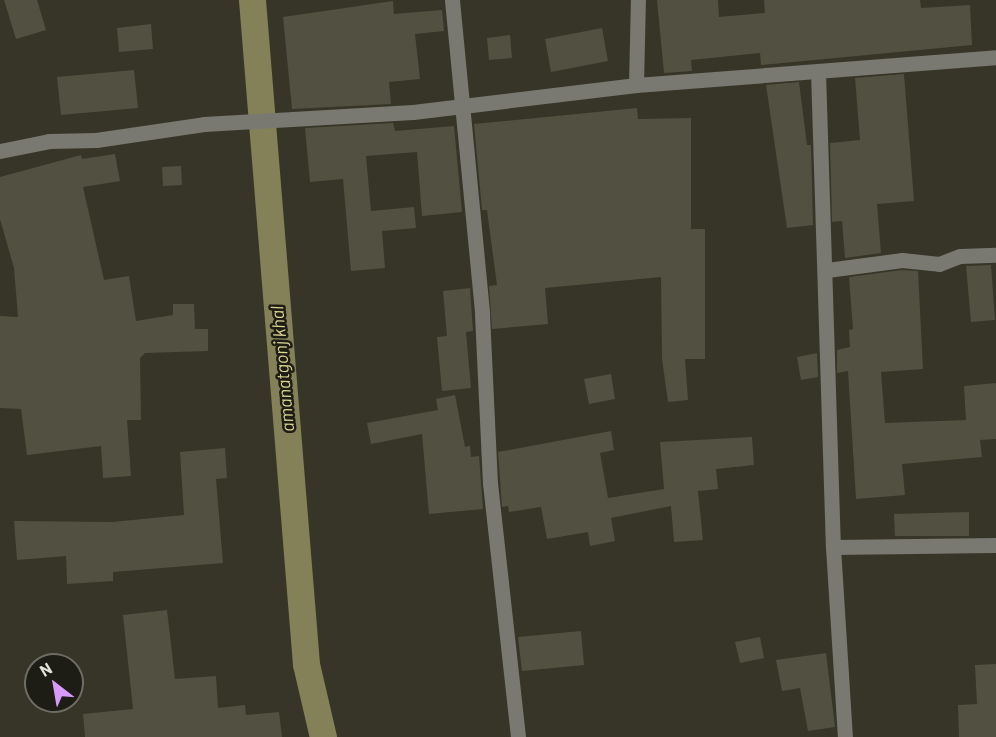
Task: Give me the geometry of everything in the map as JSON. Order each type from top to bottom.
[{"type":"street","points":[[452,0],[482,314],[490,483],[519,737]]},
{"type":"street","points":[[636,85],[638,0]]},
{"type":"street","points":[[0,151],[49,141],[96,140],[204,124],[464,108],[636,85],[996,57]]},
{"type":"street","points":[[818,72],[827,270],[833,548],[845,737]]},
{"type":"street","points":[[827,270],[902,260],[939,264],[960,256],[996,255]]},
{"type":"street","points":[[833,548],[996,545]]},
{"type":"building","points":[[4,0],[37,0],[46,30],[16,39]]},
{"type":"building","points":[[657,0],[718,0],[719,17],[765,13],[764,0],[920,0],[921,8],[970,5],[972,45],[761,65],[760,53],[691,60],[692,71],[664,73]]},
{"type":"building","points":[[393,1],[394,14],[442,10],[444,31],[415,34],[420,79],[389,82],[391,104],[292,109],[283,17]]},
{"type":"building","points":[[151,24],[153,49],[119,52],[117,28]]},
{"type":"building","points":[[602,28],[608,61],[551,72],[545,39]]},
{"type":"building","points":[[510,35],[512,58],[489,60],[487,38]]},
{"type":"building","points":[[134,70],[138,108],[61,115],[57,77]]},
{"type":"building","points":[[904,74],[914,201],[877,204],[881,253],[845,258],[842,221],[832,222],[830,143],[860,140],[855,78]]},
{"type":"building","points":[[799,82],[807,145],[811,145],[813,225],[787,228],[766,85]]},
{"type":"building","points":[[637,108],[638,119],[691,118],[691,229],[705,229],[705,359],[685,359],[688,400],[668,402],[662,359],[661,277],[545,288],[548,324],[492,329],[489,286],[497,285],[487,210],[482,210],[474,124]]},
{"type":"building","points":[[393,123],[395,131],[454,126],[462,212],[422,216],[417,152],[366,156],[371,211],[414,207],[416,228],[382,231],[385,268],[351,271],[343,179],[310,182],[305,128]]},
{"type":"building","points":[[115,154],[120,181],[83,187],[104,280],[129,276],[136,321],[173,315],[173,304],[194,304],[195,329],[208,329],[208,351],[145,353],[140,358],[141,420],[127,420],[131,476],[103,478],[101,446],[27,455],[21,409],[0,408],[0,316],[18,317],[14,268],[0,219],[0,177],[81,155],[82,159]]},
{"type":"building","points":[[181,166],[182,185],[163,186],[162,167]]},
{"type":"building","points":[[991,265],[995,320],[971,322],[966,266]]},
{"type":"building","points":[[902,270],[918,271],[923,369],[881,372],[885,423],[966,420],[964,386],[996,383],[996,439],[980,440],[982,457],[902,464],[905,495],[856,499],[848,371],[837,373],[837,350],[850,347],[849,330],[853,329],[849,277]]},
{"type":"building","points":[[470,288],[473,331],[466,332],[471,388],[442,391],[437,337],[447,336],[443,291]]},
{"type":"building","points":[[817,353],[818,377],[801,380],[797,357]]},
{"type":"building","points":[[611,374],[615,399],[589,404],[584,379]]},
{"type":"building","points":[[455,395],[465,447],[470,446],[471,457],[479,456],[483,509],[429,514],[422,434],[371,444],[367,423],[438,410],[436,399]]},
{"type":"building","points":[[611,431],[614,450],[600,453],[608,498],[664,489],[660,442],[752,437],[754,465],[716,469],[718,489],[698,491],[703,540],[674,542],[671,506],[611,518],[615,541],[590,546],[588,532],[547,539],[541,507],[509,512],[508,506],[502,507],[498,452]]},
{"type":"building","points":[[225,448],[227,478],[216,479],[223,563],[113,572],[113,581],[67,584],[66,556],[17,560],[14,521],[112,522],[184,515],[180,452]]},
{"type":"building","points":[[969,512],[969,536],[895,536],[894,514]]},
{"type":"building","points":[[167,610],[175,679],[216,676],[218,708],[245,705],[246,715],[279,712],[282,737],[85,737],[83,714],[133,709],[123,615]]},
{"type":"building","points":[[581,631],[584,665],[522,671],[518,637]]},
{"type":"building","points":[[760,637],[764,658],[740,663],[735,642]]},
{"type":"building","points":[[826,653],[835,727],[808,731],[800,688],[782,691],[776,660]]},
{"type":"building","points":[[996,664],[996,737],[959,737],[958,705],[977,704],[975,665]]},
{"type":"waterway","name":"amanatgonj khal","points":[[252,0],[306,664],[323,737]]}]
